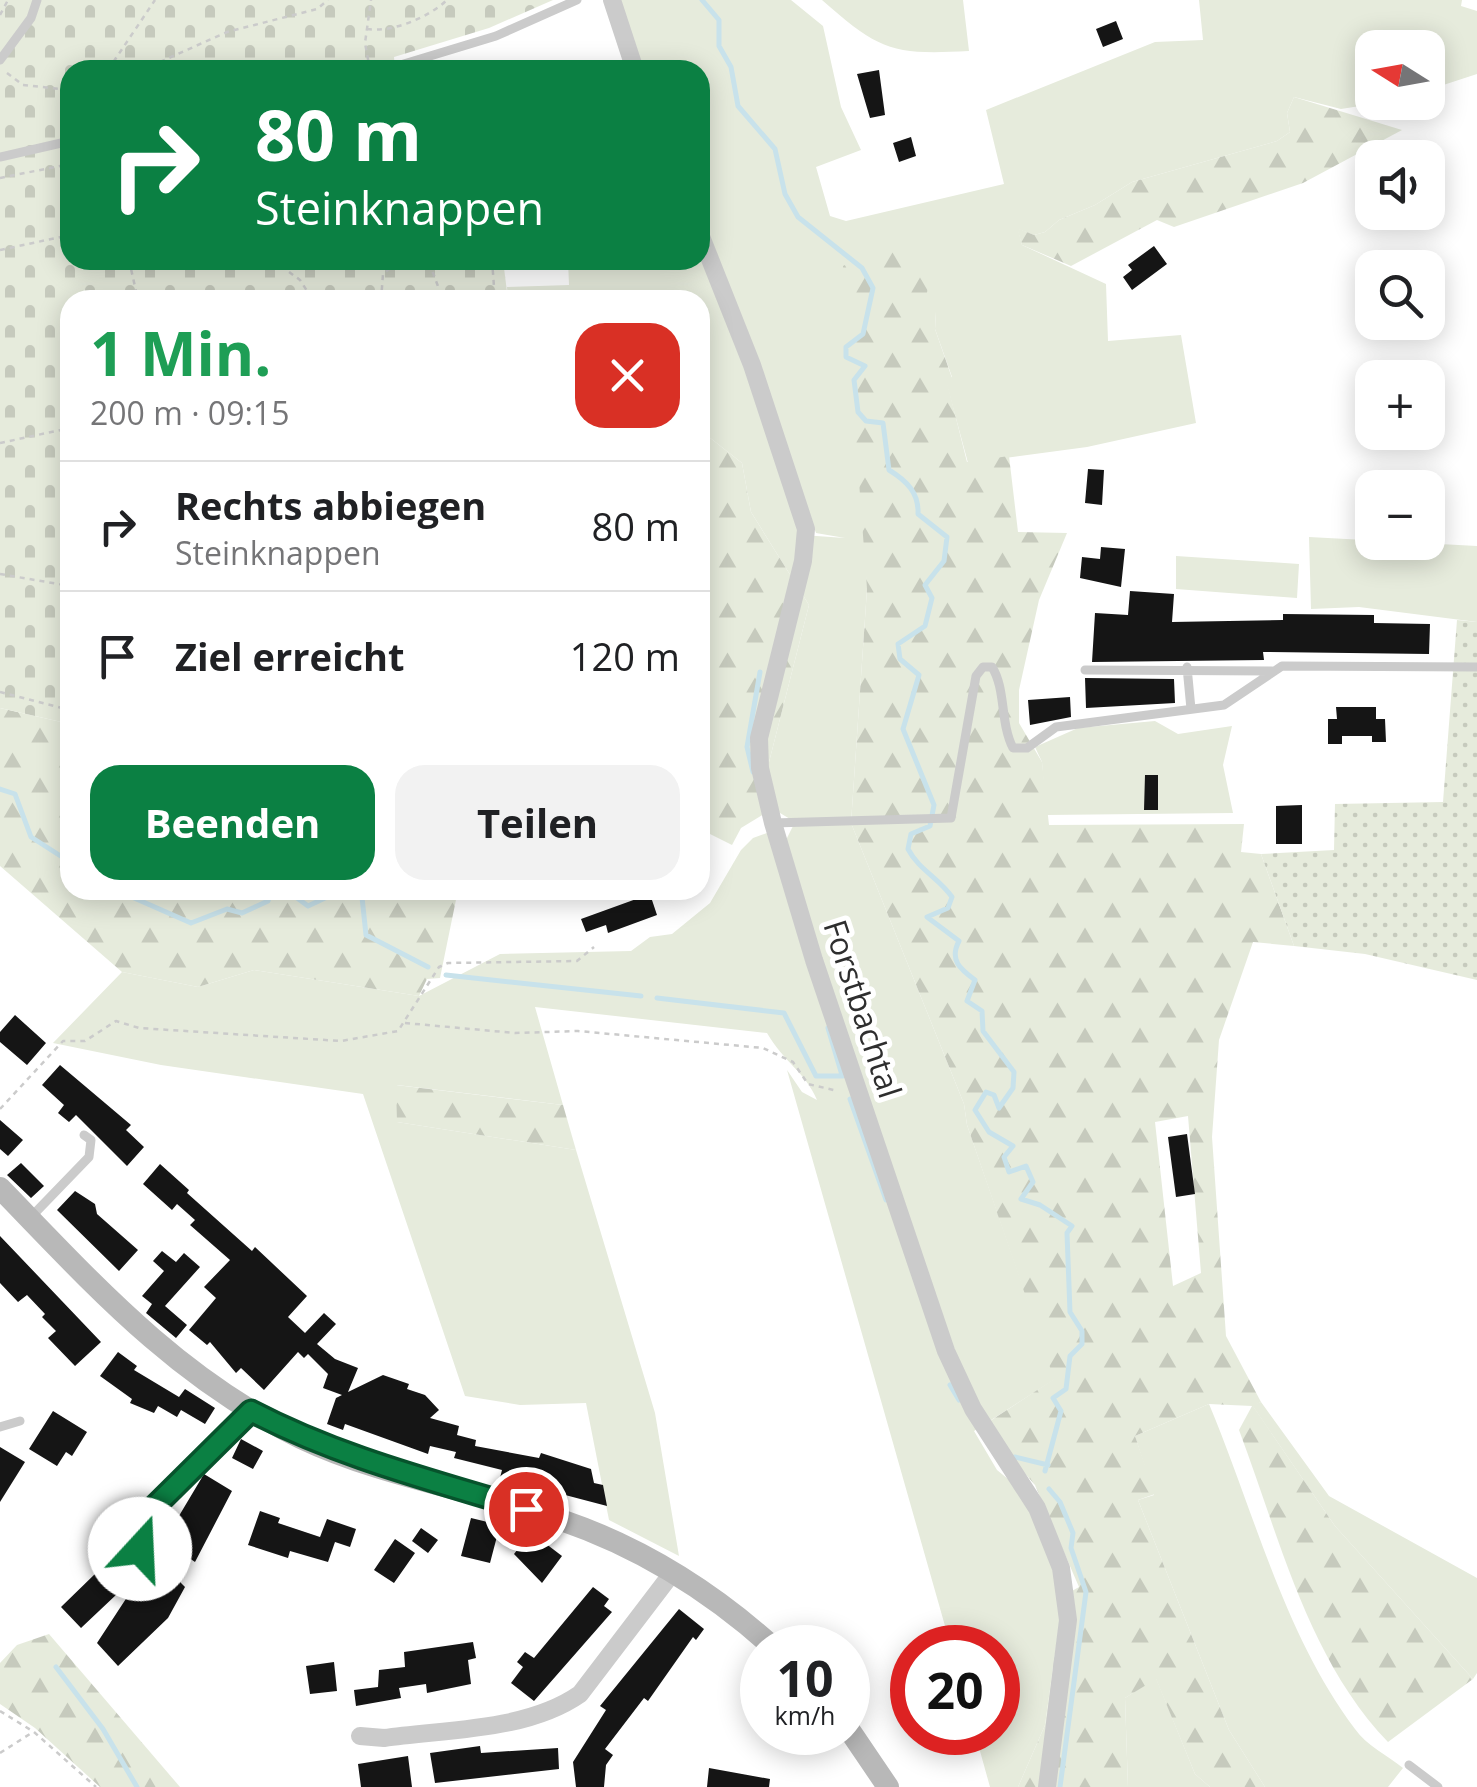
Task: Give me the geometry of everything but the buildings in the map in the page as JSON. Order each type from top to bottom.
[{"type":"street","points":[[612,0],[633,60]]},
{"type":"street","name":"Forstbachtal","points":[[710,259],[752,366],[806,529],[803,561],[759,738],[760,768],[772,823],[854,1088],[955,1373],[1027,1490],[1061,1568],[1068,1620],[1047,1787]]},
{"type":"street","points":[[0,1188],[146,1336],[251,1411],[304,1439],[370,1464],[563,1520],[673,1572],[743,1625]]},
{"type":"street","points":[[360,1736],[384,1738],[559,1709],[580,1694],[673,1572]]},
{"type":"street","points":[[866,1755],[888,1787]]},
{"type":"lane","points":[[0,62],[31,18],[37,0]]},
{"type":"lane","points":[[417,60],[496,36],[577,0]]},
{"type":"lane","points":[[0,157],[60,143]]},
{"type":"lane","points":[[772,823],[951,818],[976,676],[983,667],[992,667],[998,676],[999,700],[1013,748],[1027,748],[1056,727],[1224,704],[1282,666],[1477,667]]},
{"type":"lane","points":[[1186,667],[1191,709]]},
{"type":"lane","points":[[1086,670],[1276,670]]},
{"type":"lane","points":[[30,1219],[88,1157],[91,1140],[84,1135]]},
{"type":"lane","points":[[140,1549],[150,1511],[251,1411]]},
{"type":"lane","points":[[0,1428],[20,1421]]},
{"type":"lane","points":[[1409,1766],[1438,1787]]},
{"type":"path","points":[[0,14],[8,0]]},
{"type":"path","points":[[115,60],[155,0]]},
{"type":"path","points":[[164,60],[227,32],[317,8],[328,0]]},
{"type":"path","points":[[368,60],[371,0]]},
{"type":"path","points":[[367,29],[386,29],[434,10],[447,0]]},
{"type":"path","points":[[0,62],[11,79],[24,85],[60,89]]},
{"type":"path","points":[[0,178],[60,166]]},
{"type":"path","points":[[0,250],[60,236]]},
{"type":"path","points":[[286,270],[306,290]]},
{"type":"path","points":[[0,443],[60,430]]},
{"type":"path","points":[[0,574],[60,584]]},
{"type":"path","points":[[0,692],[60,707]]},
{"type":"path","points":[[0,1110],[63,1041],[85,1040],[116,1021],[139,1028],[341,1042],[398,1032],[439,968],[448,964],[578,960],[594,947]]},
{"type":"path","points":[[405,1023],[515,1033],[578,1031],[764,1048],[793,1062],[808,1084],[829,1092],[854,1088]]},
{"type":"path","points":[[0,1711],[34,1732],[96,1787]]},
{"type":"path","points":[[0,1753],[34,1732]]},
{"type":"green space","points":[[0,0],[553,0],[489,28],[394,60],[60,60],[60,270],[504,270],[507,290],[60,290],[60,722],[0,708]]},
{"type":"green space","points":[[620,0],[791,0],[823,26],[841,107],[861,150],[816,167],[830,216],[846,221],[1004,184],[986,110],[1155,42],[1203,40],[1199,0],[1462,0],[1461,6],[1477,11],[1477,74],[1445,84],[1445,30],[1355,30],[1355,107],[1341,109],[1294,97],[1287,113],[1290,132],[1277,141],[1132,182],[1095,205],[1059,220],[1045,232],[1034,235],[1018,229],[1022,245],[1106,284],[1108,341],[1181,335],[1196,423],[1087,447],[968,463],[946,381],[952,377],[935,329],[936,312],[923,312],[866,540],[867,589],[851,823],[964,1104],[967,1125],[1055,1379],[974,1431],[997,1470],[1025,1493],[1063,1596],[1045,1725],[1018,1787],[990,1787],[981,1755],[1020,1755],[1020,1625],[945,1625],[787,1070],[802,1092],[817,1100],[767,1033],[535,1007],[563,1105],[397,1085],[397,1122],[576,1150],[655,1413],[679,1556],[609,1520],[586,1403],[520,1405],[465,1396],[363,1094],[161,1065],[53,1043],[122,972],[198,987],[254,970],[419,996],[500,954],[631,951],[650,937],[672,934],[710,903],[741,850],[753,838],[767,833],[785,842],[795,822],[775,810],[767,770],[809,605],[751,512],[742,463],[710,438],[710,290],[507,290],[507,287],[569,285],[568,270],[705,270],[746,369],[802,535],[845,538],[816,533],[710,248],[710,60],[640,60]]},
{"type":"green space","points":[[822,0],[963,0],[969,51],[922,52],[888,46],[859,30]]},
{"type":"green space","points":[[1294,97],[1355,116],[1355,120],[1402,130],[1383,140],[1355,140],[1355,155],[1303,183],[1174,227],[1157,220],[1071,266],[1022,245],[1017,228],[1034,235],[1045,232],[1059,220],[1095,205],[1132,182],[1277,141],[1290,132],[1287,113]]},
{"type":"green space","points":[[888,242],[937,246],[923,311],[936,312],[935,329],[952,378],[947,382],[967,462],[1009,456],[1018,532],[1067,533],[1039,600],[1019,690],[1019,723],[1042,762],[1049,825],[1244,824],[1241,852],[1261,854],[1294,946],[1253,942],[1219,1040],[1212,1137],[1226,1336],[1261,1402],[1253,1406],[1335,1526],[1473,1679],[1388,1742],[1337,1673],[1299,1595],[1239,1430],[1252,1406],[1209,1404],[1135,1436],[1155,1494],[1138,1500],[1229,1730],[1265,1787],[1210,1787],[1195,1774],[1156,1679],[1125,1698],[1128,1787],[1018,1787],[1045,1725],[1063,1596],[1079,1587],[1035,1485],[1008,1454],[990,1421],[1054,1379],[967,1125],[964,1104],[851,823],[867,589],[843,266]],"holes":[[[1188,1116],[1201,1273],[1173,1286],[1155,1122]]]},
{"type":"green space","points":[[710,438],[742,463],[751,512],[809,605],[767,770],[764,814],[741,828],[732,845],[710,834]]},
{"type":"green space","points":[[1309,537],[1355,539],[1355,560],[1445,560],[1445,544],[1477,546],[1477,622],[1359,607],[1311,609]]},
{"type":"green space","points":[[1176,556],[1299,564],[1297,598],[1176,589]]},
{"type":"green space","points":[[1457,620],[1477,622],[1477,980],[1365,954],[1294,946],[1261,854],[1334,850],[1335,804],[1443,802]]},
{"type":"green space","points":[[0,708],[60,722],[60,900],[456,900],[440,978],[427,979],[419,996],[254,970],[198,987],[122,972],[0,866]]},
{"type":"green space","points":[[1155,721],[1178,734],[1232,726],[1223,765],[1233,813],[1046,815],[1042,762],[1035,747],[1078,728]]},
{"type":"green space","points":[[396,1085],[563,1105],[576,1150],[397,1122]]},
{"type":"green space","points":[[1261,1402],[1329,1496],[1477,1578],[1477,1673],[1473,1679],[1335,1526],[1252,1405]]},
{"type":"green space","points":[[1209,1404],[1272,1571],[1309,1654],[1360,1735],[1403,1768],[1388,1787],[1265,1787],[1229,1730],[1138,1500],[1154,1495],[1135,1436]]},
{"type":"green space","points":[[49,1634],[180,1787],[100,1787],[35,1728],[0,1704],[0,1663],[17,1645]]},
{"type":"green space","points":[[1156,1678],[1195,1774],[1210,1787],[1128,1787],[1125,1698]]},
{"type":"waterway","points":[[702,0],[719,20],[719,46],[731,67],[738,106],[775,149],[785,194],[798,217],[862,268],[873,288],[863,334],[846,347],[846,357],[865,366],[854,380],[858,412],[866,421],[883,423],[889,470],[911,488],[918,514],[947,537],[944,561],[925,585],[932,598],[925,626],[898,644],[900,659],[919,675],[903,729],[934,805],[930,826],[911,834],[908,849],[952,897],[948,908],[927,917],[959,941],[955,954],[958,964],[975,980],[967,1001],[982,1011],[983,1031],[1014,1072],[1013,1088],[999,1108],[994,1095],[986,1092],[975,1110],[989,1132],[1013,1146],[1004,1157],[1009,1172],[1026,1166],[1033,1182],[1021,1199],[1040,1205],[1072,1226],[1067,1233],[1070,1312],[1082,1331],[1082,1344],[1070,1356],[1066,1389],[1053,1398],[1061,1411],[1045,1471]]},
{"type":"waterway","points":[[753,772],[747,747],[760,672]]},
{"type":"waterway","points":[[0,789],[15,794],[31,837],[60,856]]},
{"type":"waterway","points":[[139,900],[191,923],[227,909],[242,913],[268,900]]},
{"type":"waterway","points":[[300,900],[308,906],[321,900]]},
{"type":"waterway","points":[[362,900],[366,935],[428,967]]},
{"type":"waterway","points":[[446,975],[641,996]]},
{"type":"waterway","points":[[657,998],[784,1013],[816,1076],[843,1076]]},
{"type":"waterway","points":[[828,1028],[842,1075]]},
{"type":"waterway","points":[[850,1099],[886,1200]]},
{"type":"waterway","points":[[950,1385],[959,1400]]},
{"type":"waterway","points":[[1015,1457],[1048,1465]]},
{"type":"waterway","points":[[1049,1489],[1060,1502],[1073,1533],[1071,1548],[1086,1592],[1060,1787]]},
{"type":"waterway","points":[[56,1667],[103,1729],[137,1787]]},
{"type":"route","points":[[140,1549],[150,1511],[251,1411],[304,1439],[370,1464],[526,1509]]}]
